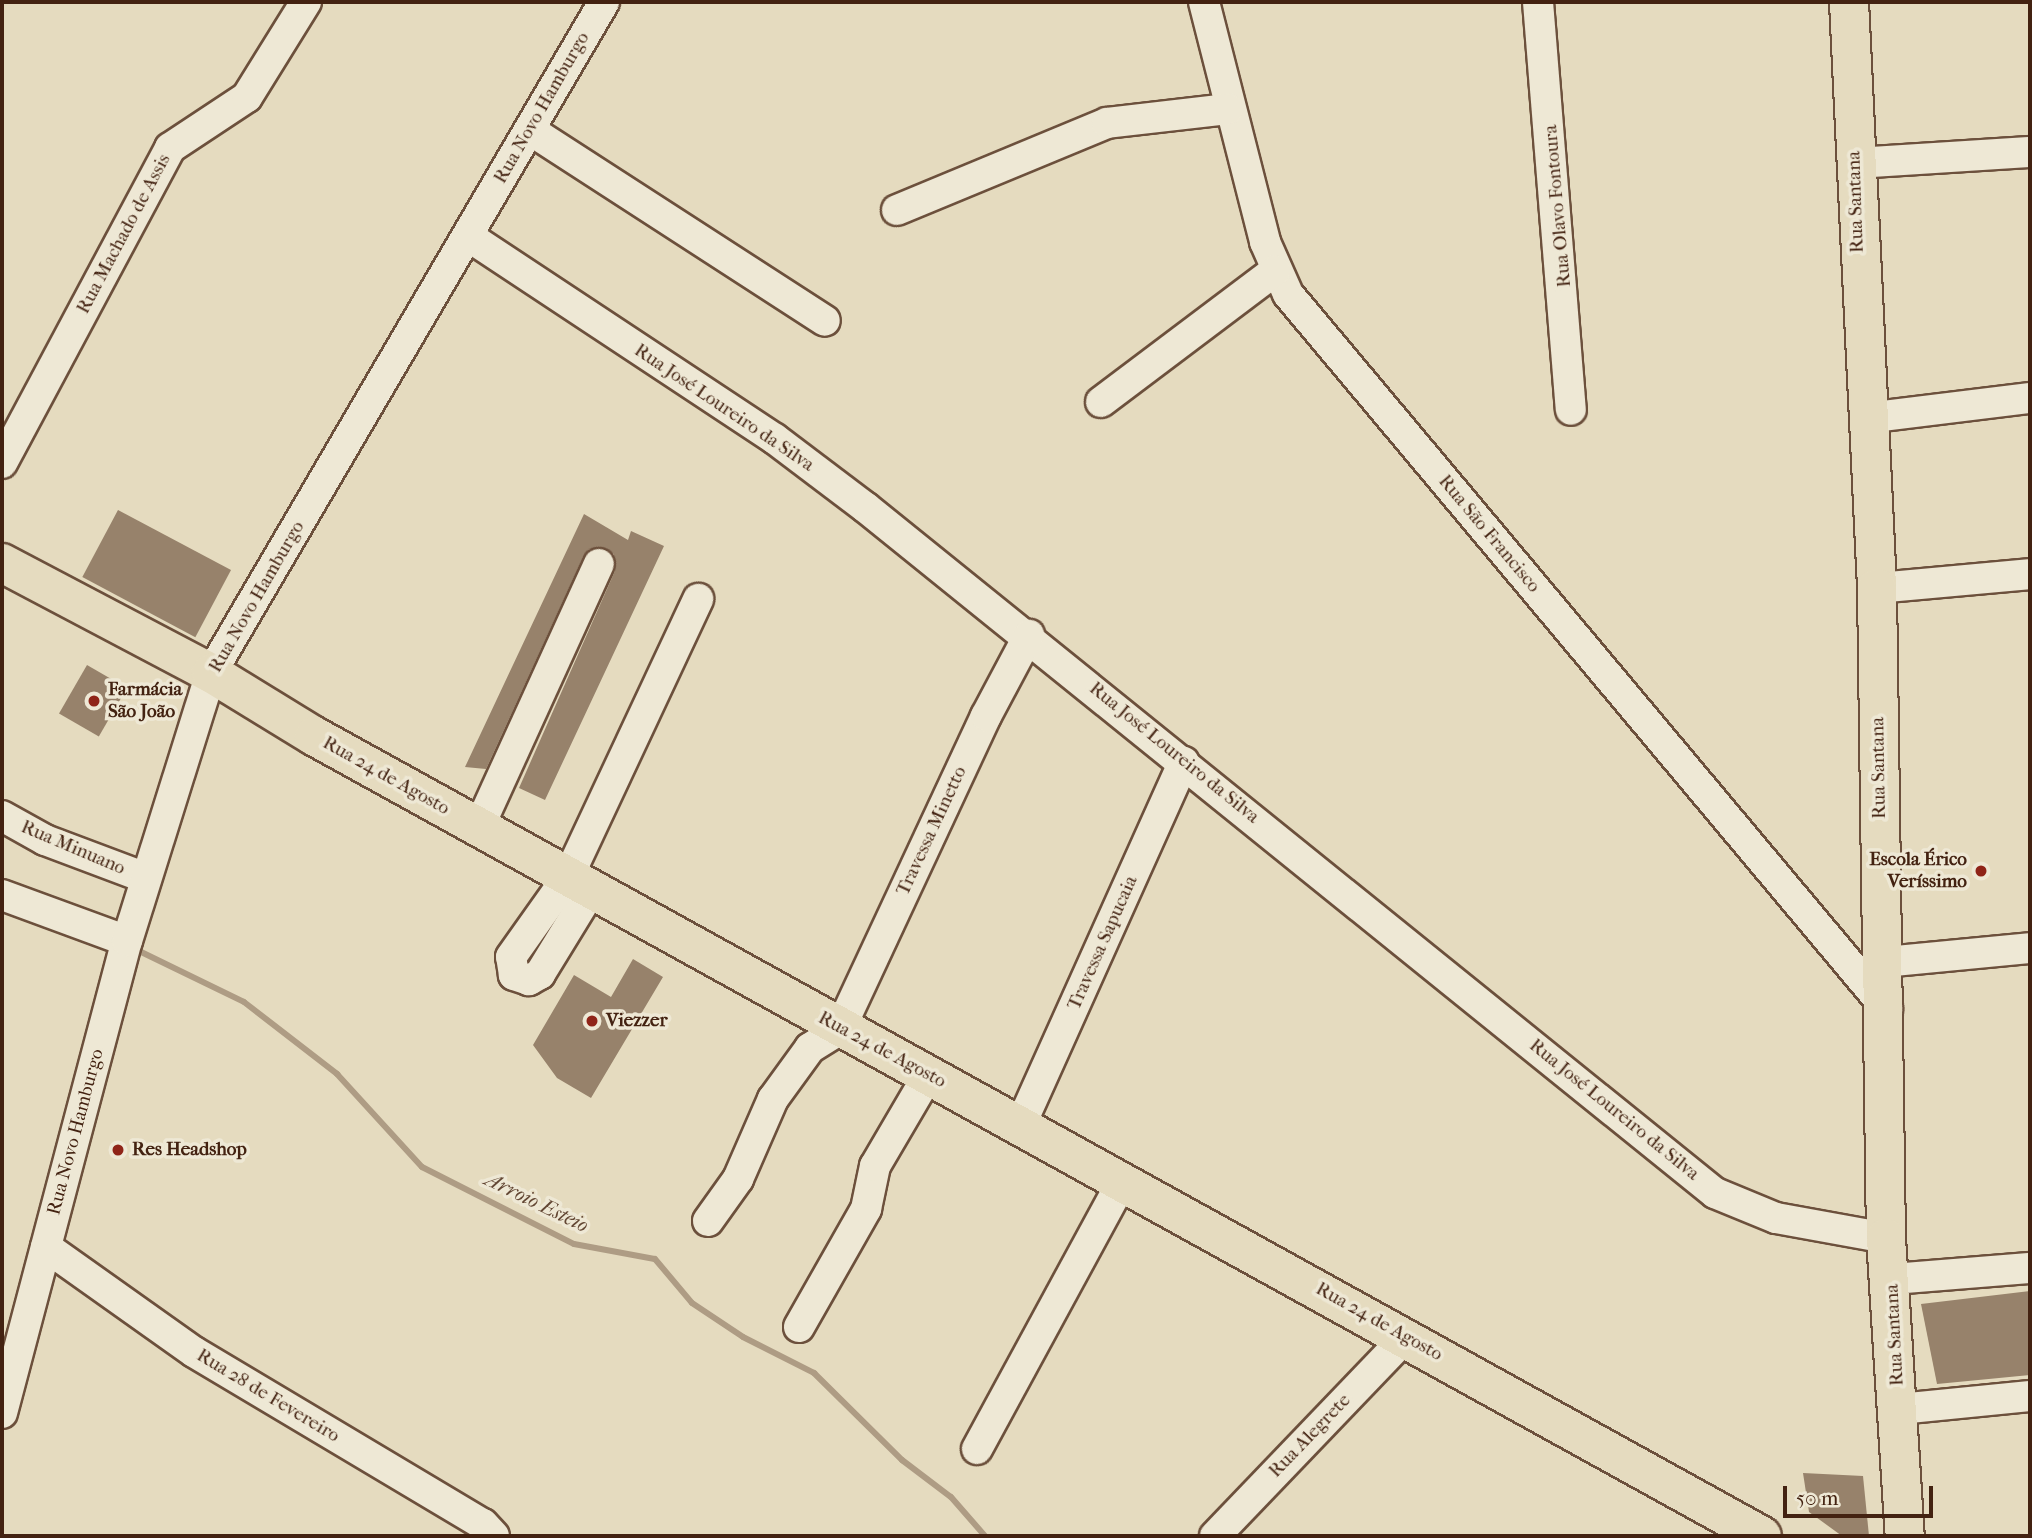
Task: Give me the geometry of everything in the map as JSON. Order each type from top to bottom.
[{"type":"main road","name":"Rua Santana","points":[[1849,2],[1866,418],[1877,588],[1887,1009],[1886,1238],[1892,1279],[1905,1536]]},
{"type":"main road","name":"Rua 24 de Agosto","points":[[2,563],[211,673],[840,1029],[1124,1180],[1762,1536]]},
{"type":"street","name":"Rua Machado de Assis","points":[[2,463],[170,148],[247,97],[306,2]]},
{"type":"street","name":"Rua Novo Hamburgo","points":[[2,1413],[127,941],[211,673],[604,2]]},
{"type":"street","name":"Rua São Francisco","points":[[1204,2],[1228,109],[1275,271],[1288,294],[1887,1009]]},
{"type":"street","name":"Rua Olavo Fontoura","points":[[1538,2],[1571,410]]},
{"type":"street","points":[[897,210],[1107,123],[1228,109]]},
{"type":"street","points":[[530,130],[825,321]]},
{"type":"street","points":[[1855,163],[2030,152]]},
{"type":"street","name":"Rua José Loureiro da Silva","points":[[468,236],[775,439],[1029,635],[1715,1193],[1776,1218],[1886,1238]]},
{"type":"street","points":[[1101,402],[1275,271]]},
{"type":"street","points":[[1866,418],[2030,398]]},
{"type":"street","points":[[479,827],[599,564]]},
{"type":"street","points":[[1877,588],[2030,574]]},
{"type":"street","points":[[580,882],[698,599]]},
{"type":"street","name":"Travessa Minetto","points":[[840,1029],[986,716],[1029,635]]},
{"type":"street","name":"Travessa Sapucaia","points":[[1021,1124],[1184,762]]},
{"type":"street","name":"Rua Minuano","points":[[2,816],[45,840],[146,878]]},
{"type":"street","points":[[2,834],[45,840]]},
{"type":"street","points":[[2,895],[127,941]]},
{"type":"street","points":[[1885,962],[2030,948]]},
{"type":"street","points":[[708,1221],[738,1179],[773,1099],[810,1048],[840,1029]]},
{"type":"street","points":[[799,1327],[866,1209],[875,1167],[929,1074]]},
{"type":"street","points":[[977,1449],[1124,1180]]},
{"type":"street","name":"Rua 28 de Fevereiro","points":[[46,1247],[194,1352],[482,1524],[495,1536]]},
{"type":"street","points":[[1892,1279],[2030,1268]]},
{"type":"street","name":"Rua Alegrete","points":[[1215,1536],[1406,1337]]},
{"type":"street","points":[[1899,1409],[2030,1396]]},
{"type":"building","points":[[118,510],[231,570],[195,637],[82,577]]},
{"type":"building","points":[[584,514],[628,540],[631,531],[664,546],[545,800],[519,788],[615,571],[614,554],[606,548],[589,549],[583,557],[486,769],[465,767]]},
{"type":"building","name":"Farmácia São João","points":[[87,665],[127,688],[99,736],[59,713]]},
{"type":"building","name":"Viezzer","points":[[633,959],[663,977],[591,1098],[557,1078],[533,1045],[574,975],[611,997]]},
{"type":"building","points":[[2030,1291],[2030,1375],[1937,1384],[1921,1304]]},
{"type":"building","points":[[1803,1473],[1863,1476],[1869,1536],[1842,1536],[1809,1512]]},
{"type":"waterway","name":"Arroio Esteio","points":[[135,949],[244,1002],[337,1074],[422,1167],[574,1244],[655,1259],[692,1303],[743,1337],[814,1373],[902,1460],[951,1497],[985,1536]]},
{"type":"place","name":"Farmácia São João","points":[[94,701]]},
{"type":"place","name":"Escola Érico Veríssimo","points":[[1981,871]]},
{"type":"place","name":"Viezzer","points":[[592,1021]]},
{"type":"place","name":"Res Headshop","points":[[118,1150]]}]
